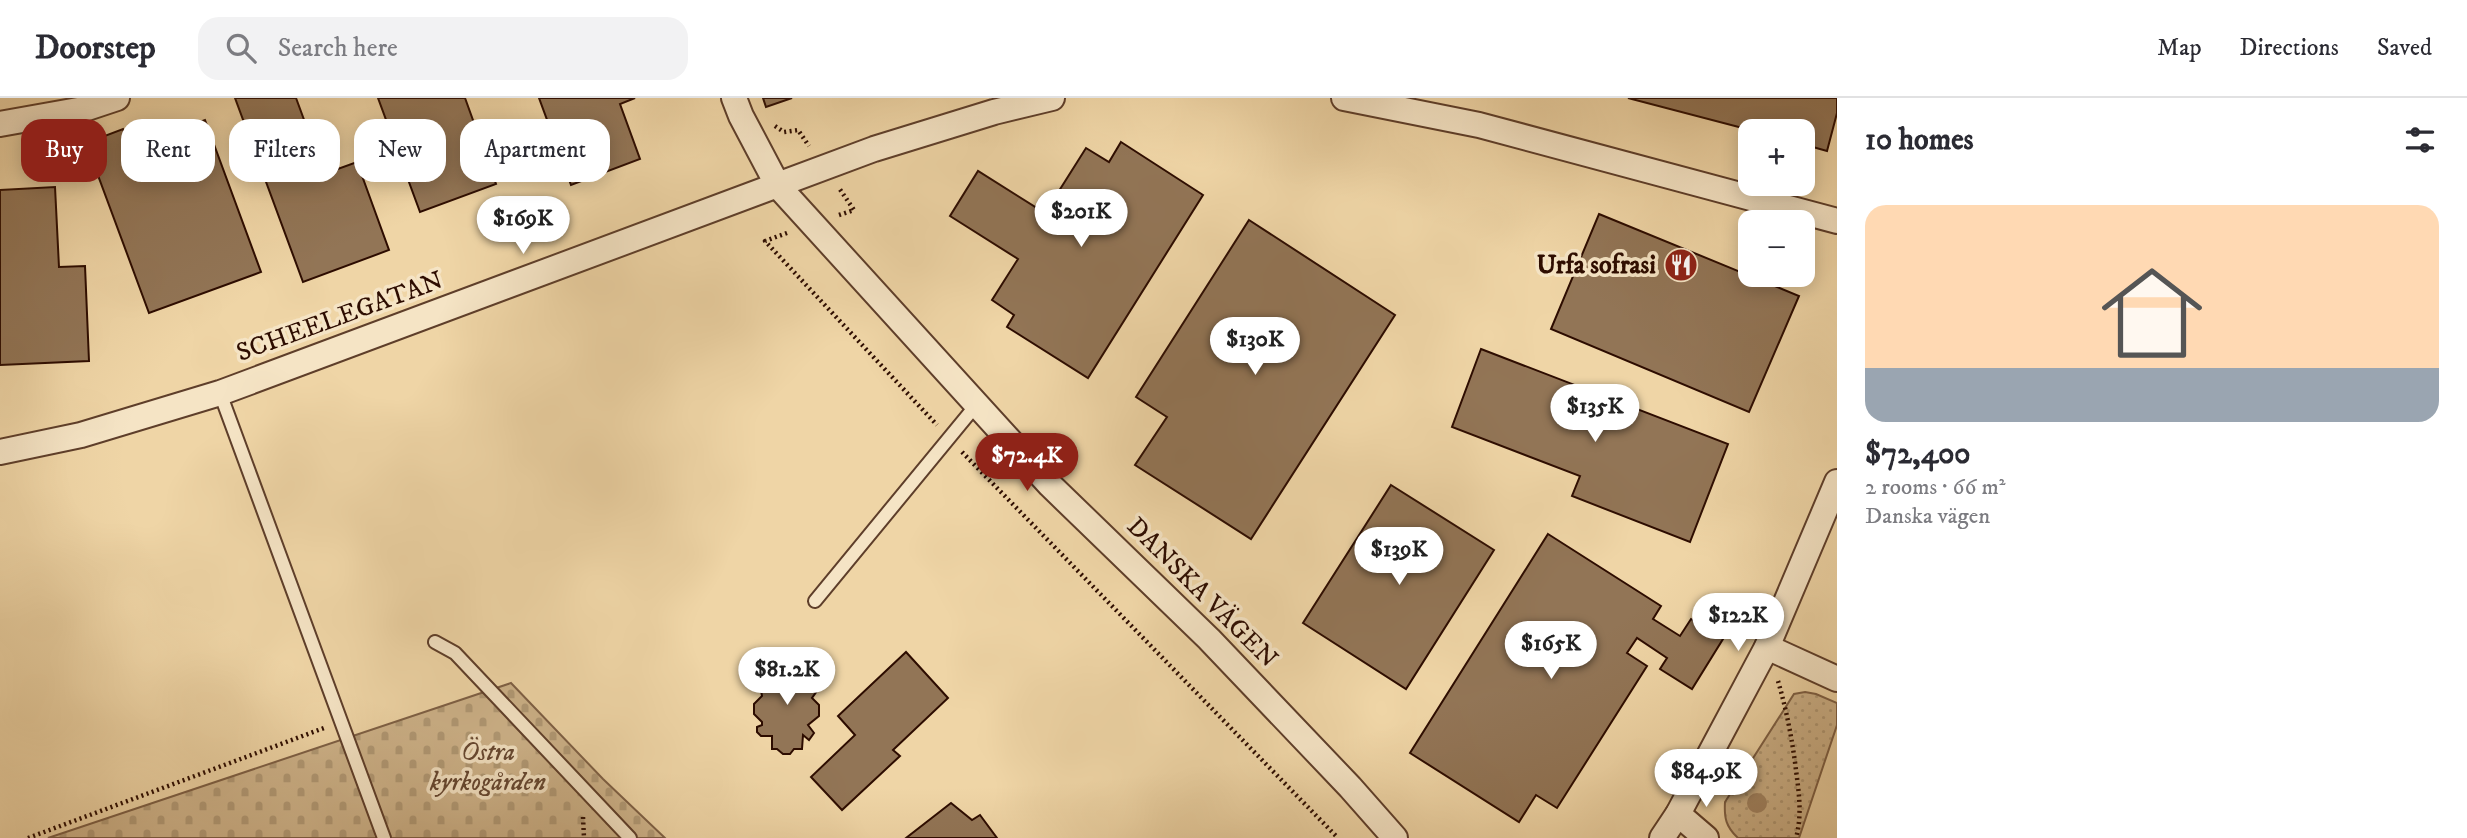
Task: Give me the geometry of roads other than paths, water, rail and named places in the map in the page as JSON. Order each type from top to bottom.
[{"type":"street","points":[[0,124],[84,109],[117,98]]},
{"type":"street","name":"DANSKA VÄGEN","points":[[734,98],[778,186],[1050,485],[1209,639],[1395,838]]},
{"type":"street","name":"SCHEELEGATAN","points":[[0,452],[81,435],[220,393],[874,149],[994,112],[1052,98]]},
{"type":"street","points":[[1344,98],[1479,125],[1837,220]]},
{"type":"street","points":[[1662,838],[1678,814],[1767,647],[1837,482]]},
{"type":"street","points":[[1767,647],[1837,679]]},
{"type":"street","points":[[1678,814],[1706,838]]},
{"type":"lane","points":[[220,393],[384,838]]},
{"type":"lane","points":[[815,601],[977,404]]},
{"type":"lane","points":[[435,642],[455,653],[630,838]]},
{"type":"place","name":"Urfa sofrasi","points":[[1681,265]]},
{"type":"park label","name":"Östra kyrkogården","points":[[488,767]]}]
